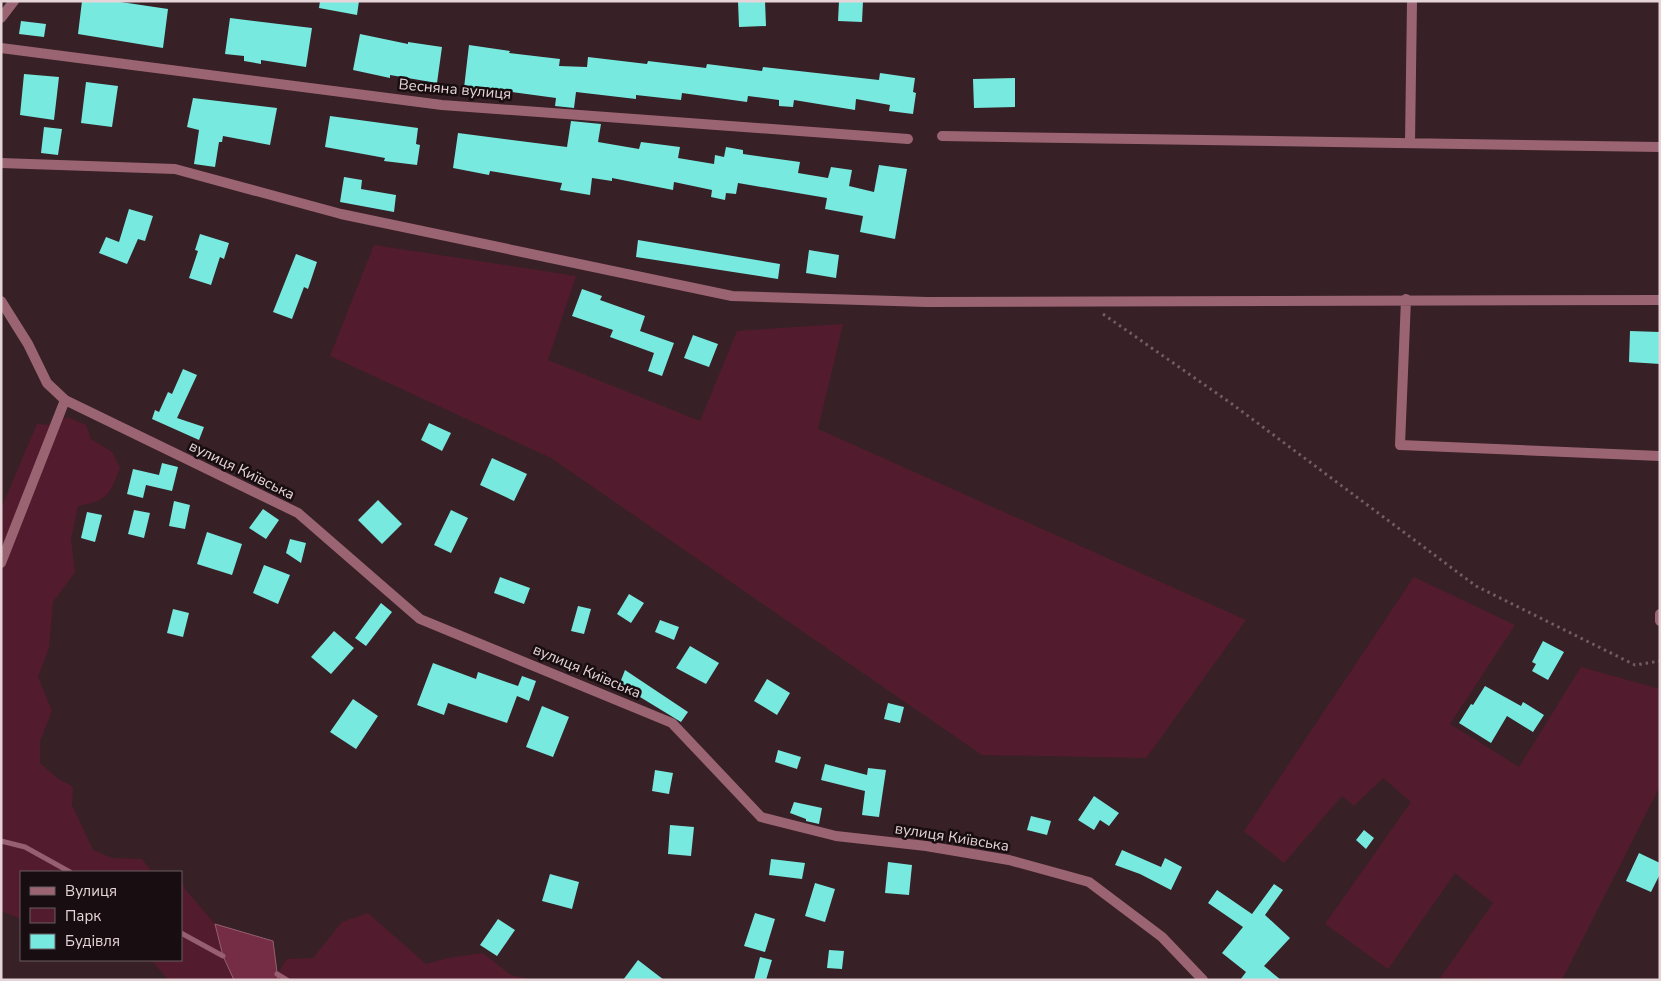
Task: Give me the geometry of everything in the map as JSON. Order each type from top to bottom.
[{"type":"street","points":[[1,18],[14,1]]},
{"type":"street","points":[[1410,143],[1412,1]]},
{"type":"street","name":"Весняна вулиця","points":[[1,48],[442,105],[908,139]]},
{"type":"street","points":[[942,136],[1660,147]]},
{"type":"street","points":[[1,162],[175,169],[342,214],[732,296],[926,302],[1406,299],[1660,300]]},
{"type":"street","points":[[1406,299],[1400,445],[1660,456]]},
{"type":"street","name":"вулиця Київська","points":[[1,301],[28,344],[47,383],[66,400],[298,513],[420,619],[672,723],[760,816],[836,836],[926,846],[1009,860],[1089,882],[1162,937],[1203,980]]},
{"type":"street","points":[[1,563],[66,400]]},
{"type":"street","points":[[1660,614],[1660,621]]},
{"type":"path","points":[[1086,302],[1232,404],[1476,586],[1635,665],[1660,661]]},
{"type":"green space","points":[[374,245],[576,276],[548,360],[700,421],[737,331],[843,324],[818,429],[1246,620],[1146,758],[982,755],[551,458],[330,356]]},
{"type":"green space","points":[[68,417],[86,425],[91,439],[112,452],[120,467],[106,495],[95,502],[78,506],[71,539],[75,572],[53,602],[49,648],[38,677],[52,711],[40,741],[40,763],[57,778],[73,787],[72,805],[93,850],[112,858],[142,859],[151,871],[20,871],[20,919],[1,911],[1,509],[37,424],[51,425]]},
{"type":"green space","points":[[1414,577],[1515,625],[1450,724],[1519,767],[1581,667],[1660,689],[1660,786],[1562,980],[1440,978],[1493,903],[1455,873],[1388,969],[1325,924],[1411,802],[1383,778],[1354,806],[1342,796],[1284,863],[1244,831]]},
{"type":"green space","points":[[182,882],[185,889],[215,924],[223,956],[234,980],[168,980],[153,962],[148,961],[182,961]]},
{"type":"green space","points":[[368,913],[426,964],[448,958],[483,953],[511,975],[535,980],[278,980],[277,974],[287,959],[313,958],[342,922]]},
{"type":"shaded area","points":[[215,924],[273,941],[278,980],[234,980],[223,956]]},
{"type":"building","points":[[82,1],[114,1],[168,9],[163,48],[78,34]]},
{"type":"building","points":[[320,1],[359,1],[357,15],[319,8]]},
{"type":"building","points":[[738,1],[765,1],[766,26],[739,27]]},
{"type":"building","points":[[839,1],[863,1],[862,22],[838,21]]},
{"type":"building","points":[[230,18],[312,28],[306,67],[261,60],[261,64],[244,61],[244,56],[225,54]]},
{"type":"building","points":[[21,21],[46,24],[44,37],[19,34]]},
{"type":"building","points":[[360,34],[408,44],[408,42],[442,47],[437,83],[390,75],[390,78],[353,70]]},
{"type":"building","points":[[469,45],[510,51],[509,53],[560,59],[559,66],[587,67],[588,57],[647,64],[648,61],[706,68],[707,64],[762,71],[763,67],[879,80],[880,73],[915,78],[913,92],[916,93],[913,114],[889,111],[890,105],[856,99],[855,110],[794,100],[793,107],[779,106],[779,100],[748,96],[747,102],[682,93],[681,100],[636,95],[636,99],[576,92],[574,108],[555,106],[556,98],[504,91],[504,96],[464,88]]},
{"type":"building","points":[[24,74],[59,77],[54,120],[20,115]]},
{"type":"building","points":[[1015,78],[1015,107],[974,108],[973,79]]},
{"type":"building","points":[[86,82],[118,86],[112,127],[81,123]]},
{"type":"building","points":[[193,98],[277,108],[270,145],[223,136],[222,142],[219,142],[215,167],[194,164],[199,130],[187,127]]},
{"type":"building","points":[[330,116],[418,128],[416,144],[420,145],[417,165],[384,161],[385,158],[325,147]]},
{"type":"building","points":[[571,121],[601,124],[598,142],[639,149],[641,142],[680,147],[678,158],[714,164],[715,155],[724,157],[726,147],[743,150],[743,154],[800,162],[798,173],[828,178],[831,167],[852,170],[849,186],[874,192],[879,165],[907,169],[895,239],[860,232],[863,216],[825,209],[827,198],[738,183],[736,194],[726,193],[725,200],[711,197],[712,190],[674,182],[673,190],[612,178],[612,181],[592,178],[590,195],[560,190],[562,183],[490,171],[489,175],[453,168],[458,133],[567,147]]},
{"type":"building","points":[[44,127],[62,129],[58,155],[41,153]]},
{"type":"building","points":[[344,177],[362,180],[361,189],[396,195],[394,212],[340,202]]},
{"type":"building","points":[[129,209],[153,216],[145,241],[138,239],[127,264],[99,253],[106,237],[119,242]]},
{"type":"building","points":[[200,234],[229,243],[224,259],[220,257],[211,285],[189,278],[198,251],[195,250]]},
{"type":"building","points":[[638,240],[780,264],[778,279],[636,257]]},
{"type":"building","points":[[809,250],[839,255],[836,278],[806,273]]},
{"type":"building","points":[[296,254],[317,262],[308,289],[304,287],[292,319],[273,312]]},
{"type":"building","points":[[582,289],[602,296],[600,300],[645,316],[640,331],[674,343],[662,376],[648,371],[654,353],[610,337],[613,330],[572,316]]},
{"type":"building","points":[[1630,331],[1660,332],[1660,364],[1629,362]]},
{"type":"building","points":[[693,335],[718,344],[709,367],[684,358]]},
{"type":"building","points":[[183,369],[197,375],[177,418],[204,427],[199,440],[152,419],[155,410],[159,412],[168,392],[172,394]]},
{"type":"building","points":[[429,423],[451,433],[442,451],[421,440]]},
{"type":"building","points":[[492,458],[527,474],[514,501],[480,485]]},
{"type":"building","points":[[162,463],[178,467],[172,491],[146,485],[143,498],[127,494],[133,469],[159,475]]},
{"type":"building","points":[[378,500],[402,524],[382,544],[358,520]]},
{"type":"building","points":[[174,501],[190,505],[185,529],[169,526]]},
{"type":"building","points":[[263,509],[279,520],[266,539],[249,528]]},
{"type":"building","points":[[134,510],[150,513],[144,538],[128,534]]},
{"type":"building","points":[[451,510],[468,518],[451,553],[434,545]]},
{"type":"building","points":[[87,512],[102,515],[95,542],[81,538]]},
{"type":"building","points":[[207,532],[242,544],[232,575],[197,564]]},
{"type":"building","points":[[290,539],[306,543],[301,563],[286,553]]},
{"type":"building","points":[[264,565],[290,575],[278,604],[253,593]]},
{"type":"building","points":[[500,577],[530,588],[524,604],[494,593]]},
{"type":"building","points":[[629,594],[644,603],[631,623],[617,614]]},
{"type":"building","points":[[381,603],[392,612],[366,646],[355,638]]},
{"type":"building","points":[[578,606],[591,609],[584,634],[571,631]]},
{"type":"building","points":[[173,609],[189,613],[183,637],[167,633]]},
{"type":"building","points":[[660,620],[679,627],[674,640],[655,632]]},
{"type":"building","points":[[334,631],[354,648],[331,674],[311,657]]},
{"type":"building","points":[[1543,641],[1564,652],[1548,680],[1532,671],[1536,664],[1532,662]]},
{"type":"building","points":[[690,646],[719,663],[706,684],[676,668]]},
{"type":"building","points":[[433,663],[476,679],[478,672],[518,686],[522,676],[536,681],[529,701],[517,696],[507,723],[448,703],[444,715],[417,705]]},
{"type":"building","points":[[625,670],[688,712],[681,722],[640,697],[618,688]]},
{"type":"building","points":[[767,679],[790,693],[777,715],[754,701]]},
{"type":"building","points":[[1485,686],[1521,706],[1523,702],[1544,715],[1533,732],[1507,716],[1491,743],[1459,723]]},
{"type":"building","points":[[353,699],[378,716],[356,749],[330,732]]},
{"type":"building","points":[[888,703],[904,707],[900,723],[884,719]]},
{"type":"building","points":[[542,706],[569,717],[553,757],[526,747]]},
{"type":"building","points":[[778,750],[801,757],[797,769],[775,762]]},
{"type":"building","points":[[825,764],[867,775],[868,768],[886,770],[879,817],[862,815],[865,791],[821,780]]},
{"type":"building","points":[[655,770],[673,773],[669,794],[652,791]]},
{"type":"building","points":[[1094,796],[1119,813],[1109,826],[1100,820],[1094,830],[1078,820]]},
{"type":"building","points":[[794,802],[822,808],[819,824],[806,821],[806,819],[790,813]]},
{"type":"building","points":[[1031,816],[1051,821],[1047,835],[1027,830]]},
{"type":"building","points":[[670,825],[694,827],[691,856],[668,854]]},
{"type":"building","points":[[1364,830],[1374,838],[1366,849],[1356,840]]},
{"type":"building","points":[[1122,850],[1161,867],[1165,858],[1182,867],[1171,890],[1140,874],[1115,865]]},
{"type":"building","points":[[1639,853],[1660,863],[1660,874],[1651,892],[1626,881]]},
{"type":"building","points":[[771,859],[805,863],[802,879],[769,875]]},
{"type":"building","points":[[888,862],[912,865],[909,895],[885,893]]},
{"type":"building","points":[[550,874],[579,882],[572,909],[542,901]]},
{"type":"building","points":[[815,883],[835,889],[825,922],[805,916]]},
{"type":"building","points":[[1274,884],[1283,890],[1265,915],[1290,938],[1264,966],[1281,980],[1240,980],[1246,972],[1222,953],[1243,927],[1208,903],[1217,890],[1252,914]]},
{"type":"building","points":[[755,913],[775,919],[765,952],[744,946]]},
{"type":"building","points":[[498,919],[515,930],[497,956],[480,945]]},
{"type":"building","points":[[829,950],[844,951],[842,969],[827,968]]},
{"type":"building","points":[[760,957],[772,960],[766,980],[754,980]]},
{"type":"building","points":[[638,960],[664,980],[623,980]]},
{"type":"waterway","points":[[1,841],[25,847],[68,871]]},
{"type":"waterway","points":[[182,934],[223,956]]},
{"type":"waterway","points":[[277,974],[287,980]]}]
